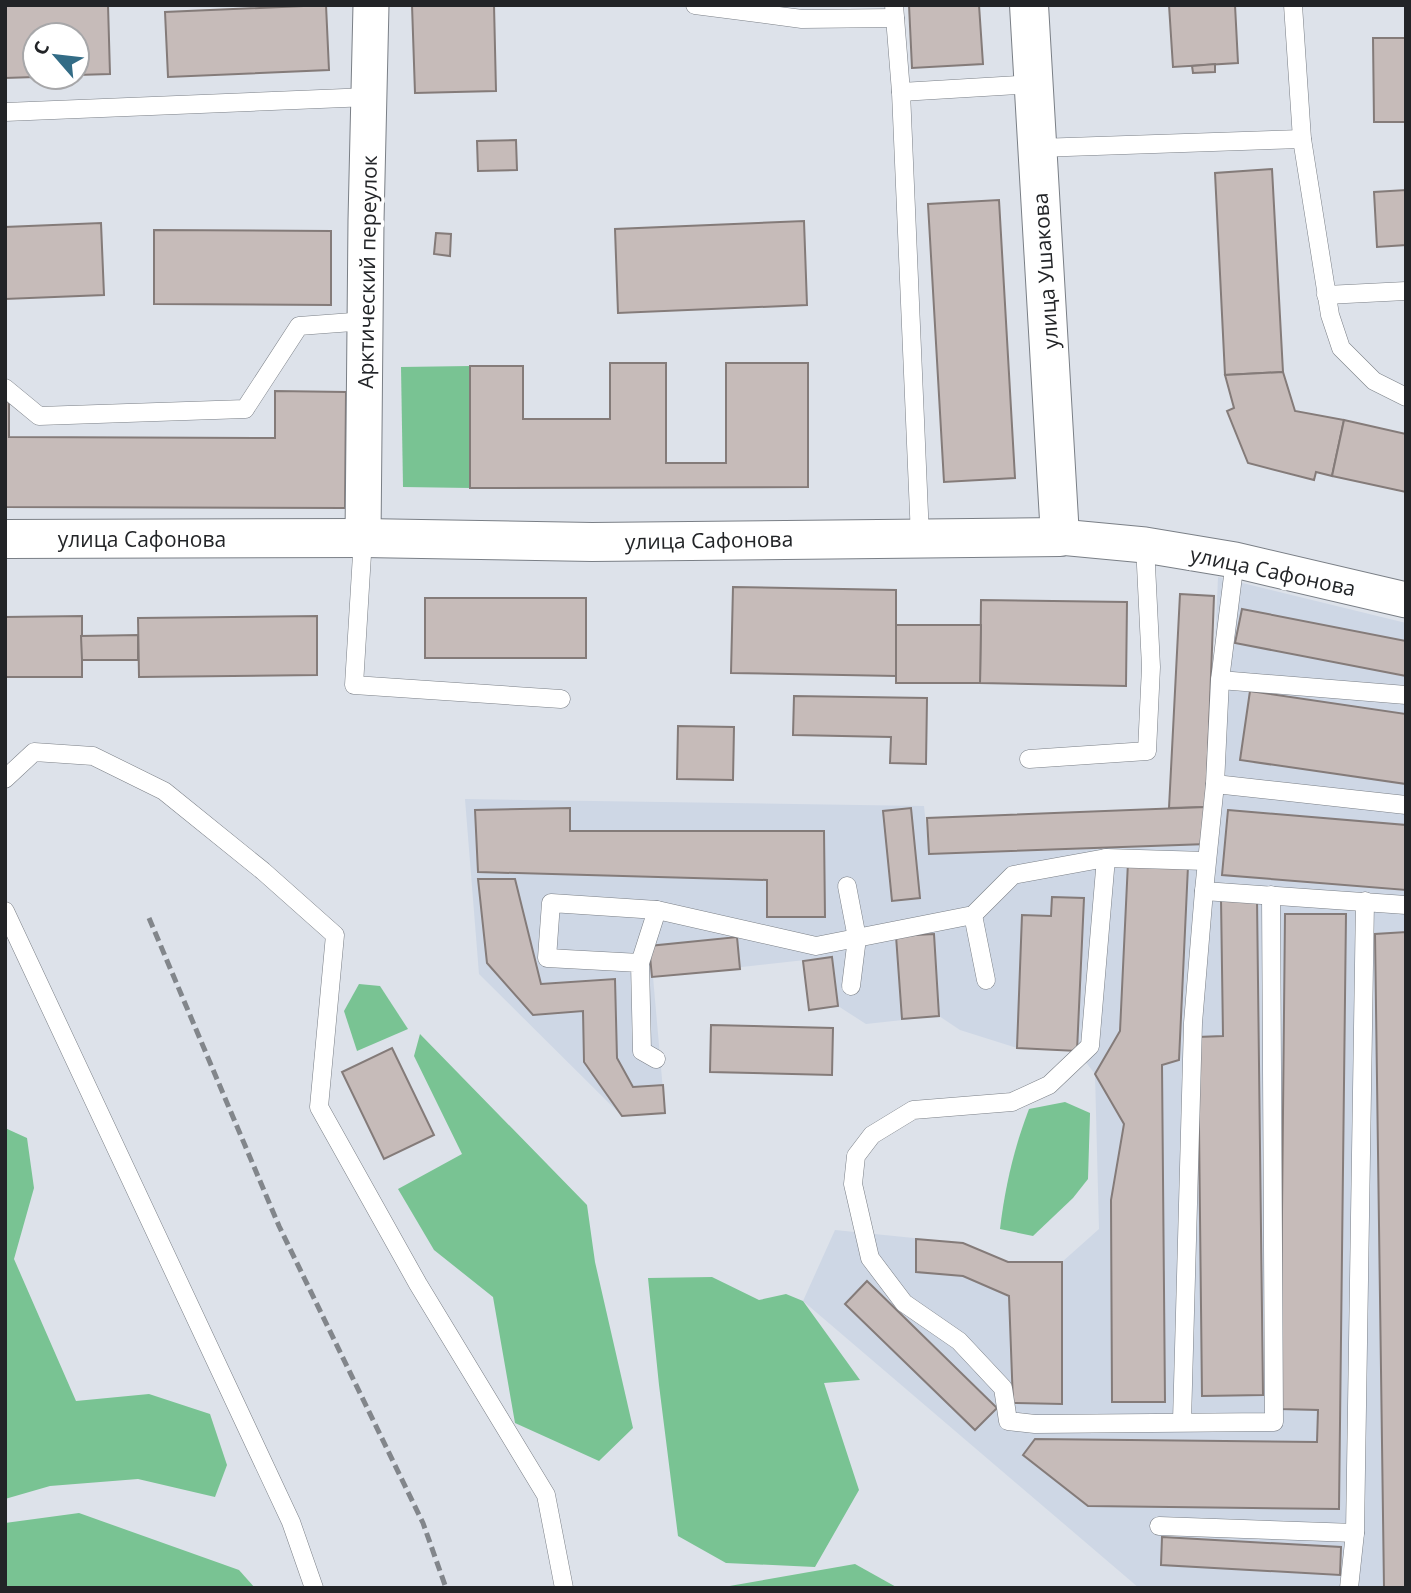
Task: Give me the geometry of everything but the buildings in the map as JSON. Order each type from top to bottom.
[{"type":"street","name":"Арктический переулок","points":[[363,538],[371,5]]},
{"type":"street","name":"улица Ушакова","points":[[1029,5],[1060,537]]},
{"type":"street","name":"улица Сафонова","points":[[5,538],[592,541],[1060,537],[1144,545],[1235,560],[1406,600]]},
{"type":"lane","points":[[695,5],[803,19],[894,12],[901,92],[920,537]]},
{"type":"lane","points":[[1293,5],[1301,139],[1326,295],[1341,348],[1374,381],[1406,397]]},
{"type":"lane","points":[[901,92],[1033,84]]},
{"type":"lane","points":[[5,111],[369,97]]},
{"type":"lane","points":[[1038,148],[1301,139]]},
{"type":"lane","points":[[1326,295],[1406,291]]},
{"type":"lane","points":[[5,388],[39,416],[245,409],[299,326],[366,321]]},
{"type":"lane","points":[[363,538],[354,685],[561,699]]},
{"type":"lane","points":[[1029,759],[1147,751],[1151,667],[1144,545]]},
{"type":"lane","points":[[1182,1421],[1193,1023],[1215,784],[1220,680],[1235,560]]},
{"type":"lane","points":[[1220,680],[1406,695]]},
{"type":"lane","points":[[5,779],[34,752],[93,756],[163,791],[262,871],[335,935],[319,1107],[418,1284],[546,1495],[564,1588]]},
{"type":"lane","points":[[1215,784],[1406,805]]},
{"type":"lane","points":[[640,963],[547,958],[551,903],[657,909],[816,946],[973,915],[1013,876],[1106,858],[1206,861]]},
{"type":"lane","points":[[1106,858],[1090,1046],[1049,1085],[1012,1102],[913,1110],[872,1135],[856,1156],[853,1184],[870,1258],[904,1303],[959,1341],[1003,1388],[1008,1421],[1035,1424],[1274,1422],[1271,895]]},
{"type":"lane","points":[[847,886],[857,938],[851,986]]},
{"type":"lane","points":[[1204,891],[1406,905]]},
{"type":"lane","points":[[1349,1588],[1354,1533],[1365,901]]},
{"type":"lane","points":[[656,1059],[642,1051],[640,963],[657,909]]},
{"type":"lane","points":[[5,911],[291,1522],[314,1588]]},
{"type":"lane","points":[[973,915],[986,980]]},
{"type":"lane","points":[[1159,1526],[1354,1533]]},
{"type":"shaded area","points":[[1218,577],[1406,623],[1406,1588],[1139,1588],[803,1301],[835,1230],[963,1243],[1008,1262],[1062,1262],[1099,1229],[1095,1074],[1077,1051],[1017,1048],[960,1030],[939,1016],[866,1024],[838,1006],[832,957],[653,977],[665,1113],[622,1116],[479,974],[465,799],[924,806],[929,854],[1207,844]]},
{"type":"green space","points":[[470,366],[470,488],[403,487],[401,367]]},
{"type":"green space","points":[[359,984],[380,986],[408,1029],[357,1051],[344,1011]]},
{"type":"green space","points":[[420,1034],[587,1205],[595,1262],[633,1428],[599,1461],[515,1423],[493,1297],[434,1250],[398,1189],[462,1154],[414,1056]]},
{"type":"green space","points":[[1065,1102],[1090,1113],[1088,1179],[1073,1198],[1033,1236],[1000,1229],[1011,1168],[1029,1109]]},
{"type":"green space","points":[[5,1128],[27,1138],[34,1188],[14,1259],[76,1401],[149,1394],[210,1414],[227,1465],[215,1497],[138,1479],[50,1486],[5,1499]]},
{"type":"green space","points":[[712,1277],[759,1300],[786,1294],[803,1301],[860,1380],[824,1383],[859,1490],[815,1567],[726,1563],[678,1536],[648,1278]]},
{"type":"green space","points":[[79,1513],[239,1570],[255,1588],[5,1588],[5,1523]]},
{"type":"green space","points":[[855,1564],[898,1588],[718,1588]]},
{"type":"railway","points":[[149,918],[279,1226],[423,1523],[446,1588]]}]
